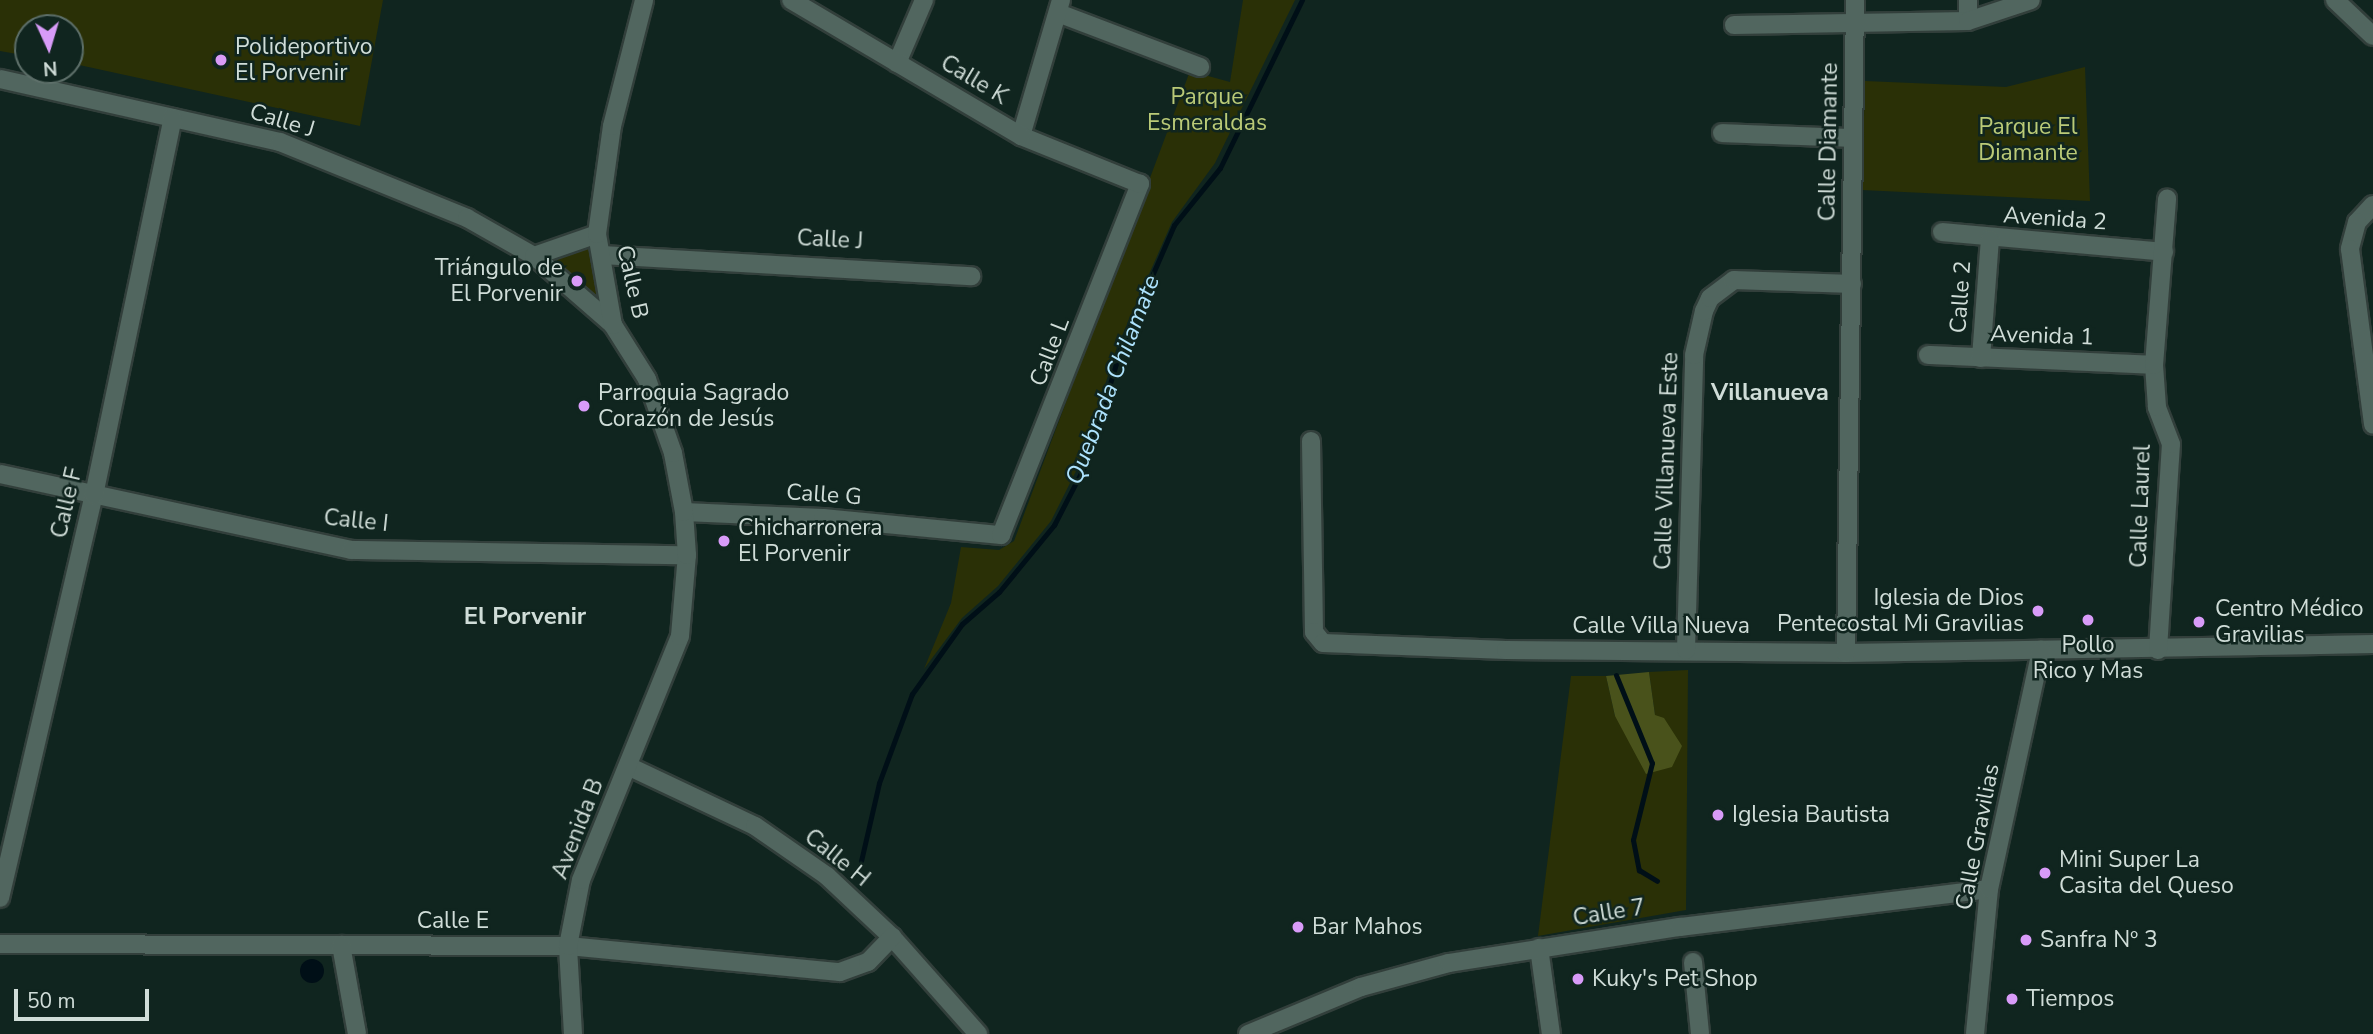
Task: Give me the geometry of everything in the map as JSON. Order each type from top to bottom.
[{"type":"street","name":"Calle B","points":[[630,767],[680,636],[687,555],[684,512],[673,453],[647,379],[613,325],[597,234],[612,126],[645,0]]},
{"type":"street","name":"Calle K","points":[[791,0],[1021,136],[1140,184]]},
{"type":"street","points":[[897,63],[924,0]]},
{"type":"street","name":"Calle Diamante","points":[[1846,653],[1855,0]]},
{"type":"street","points":[[1968,0],[1968,21]]},
{"type":"street","points":[[1734,25],[1855,26],[1968,21],[2031,0]]},
{"type":"street","points":[[2335,0],[2373,36]]},
{"type":"street","points":[[1021,136],[1060,6],[1200,66]]},
{"type":"street","name":"Calle J","points":[[0,79],[280,142],[467,218],[534,256],[613,325]]},
{"type":"street","name":"Calle F","points":[[0,898],[94,495],[173,117]]},
{"type":"street","points":[[1722,132],[1853,138]]},
{"type":"street","name":"Calle L","points":[[1001,535],[1140,184]]},
{"type":"street","name":"Calle Laurel","points":[[2158,650],[2171,444],[2157,407],[2154,365],[2167,199]]},
{"type":"street","points":[[2373,205],[2357,222],[2350,249],[2373,424]]},
{"type":"street","name":"Avenida 2","points":[[1942,232],[1990,239],[2164,251]]},
{"type":"street","points":[[534,256],[597,234]]},
{"type":"street","name":"Calle 2","points":[[1981,358],[1990,239]]},
{"type":"street","name":"Calle J","points":[[602,255],[971,275]]},
{"type":"street","name":"Calle Villanueva Este","points":[[1686,650],[1694,355],[1704,311],[1710,298],[1734,280],[1852,284]]},
{"type":"street","name":"Avenida 1","points":[[1928,355],[2154,365]]},
{"type":"street","name":"Calle Villa Nueva","points":[[1311,440],[1314,632],[1323,643],[1506,650],[1846,653],[2158,650],[2373,644]]},
{"type":"street","name":"Calle I","points":[[0,474],[351,550],[687,555]]},
{"type":"street","name":"Calle G","points":[[684,512],[823,518],[1001,535]]},
{"type":"street","name":"Calle Gravilias","points":[[1975,1034],[1989,889],[2041,650]]},
{"type":"street","name":"Calle H","points":[[630,767],[755,826],[827,876],[892,937],[978,1034]]},
{"type":"street","name":"Avenida B","points":[[573,1034],[568,946],[581,880],[630,767]]},
{"type":"street","name":"Calle 7","points":[[1248,1034],[1361,987],[1449,964],[1539,948],[1989,889]]},
{"type":"street","name":"Calle E","points":[[0,944],[568,946],[840,972],[868,962],[892,937]]},
{"type":"street","points":[[341,945],[356,1034]]},
{"type":"street","points":[[1539,948],[1551,1034]]},
{"type":"street","points":[[1693,962],[1700,1034]]},
{"type":"green space","name":"Polideportivo El Porvenir","points":[[0,0],[383,0],[360,126],[84,66],[84,14],[14,14],[14,54],[0,51]]},
{"type":"green space","name":"Parque Esmeraldas","points":[[1243,0],[1295,0],[1215,163],[1172,222],[1117,347],[1081,461],[1051,521],[998,586],[962,618],[924,669],[951,603],[961,547],[999,550],[1014,541],[1190,71],[1230,82]]},
{"type":"green space","name":"Parque El Diamante","points":[[2085,67],[2090,201],[1862,190],[1865,81],[2006,87]]},
{"type":"green space","points":[[590,246],[606,309],[552,261]]},
{"type":"green space","points":[[1688,670],[1686,910],[1538,936],[1571,676],[1606,676],[1615,716],[1655,715],[1649,672]]},
{"type":"green space","points":[[1649,672],[1655,715],[1664,718],[1682,746],[1672,767],[1646,774],[1615,716],[1606,676]]},
{"type":"shaded area","points":[[312,959],[320,963],[324,971],[320,979],[312,983],[304,979],[300,971],[304,963]]},
{"type":"waterway","name":"Quebrada Chilamate","points":[[861,861],[879,783],[912,694],[962,624],[999,592],[1054,525],[1086,463],[1121,347],[1174,225],[1220,168],[1302,0]]},
{"type":"waterway","points":[[1616,675],[1652,763],[1633,840],[1639,870],[1657,881]]},
{"type":"place","name":"Polideportivo El Porvenir","points":[[221,60]]},
{"type":"place","name":"Triángulo de El Porvenir","points":[[577,281]]},
{"type":"place","name":"Parroquia Sagrado Corazón de Jesús","points":[[584,406]]},
{"type":"place","name":"Chicharronera El Porvenir","points":[[724,541]]},
{"type":"place","name":"Iglesia de Dios Pentecostal Mi Gravilias","points":[[2038,611]]},
{"type":"place","name":"Pollo Rico y Mas","points":[[2088,620]]},
{"type":"place","name":"Centro Médico Gravilias","points":[[2199,622]]},
{"type":"place","name":"Iglesia Bautista","points":[[1718,815]]},
{"type":"place","name":"Mini Super La Casita del Queso","points":[[2045,873]]},
{"type":"place","name":"Bar Mahos","points":[[1298,927]]},
{"type":"place","name":"Sanfra Nº 3","points":[[2026,940]]},
{"type":"place","name":"Kuky's Pet Shop","points":[[1578,979]]},
{"type":"place","name":"Tiempos","points":[[2012,999]]},
{"type":"district","name":"Villanueva","points":[[1770,393]]},
{"type":"district","name":"El Porvenir","points":[[525,617]]}]
